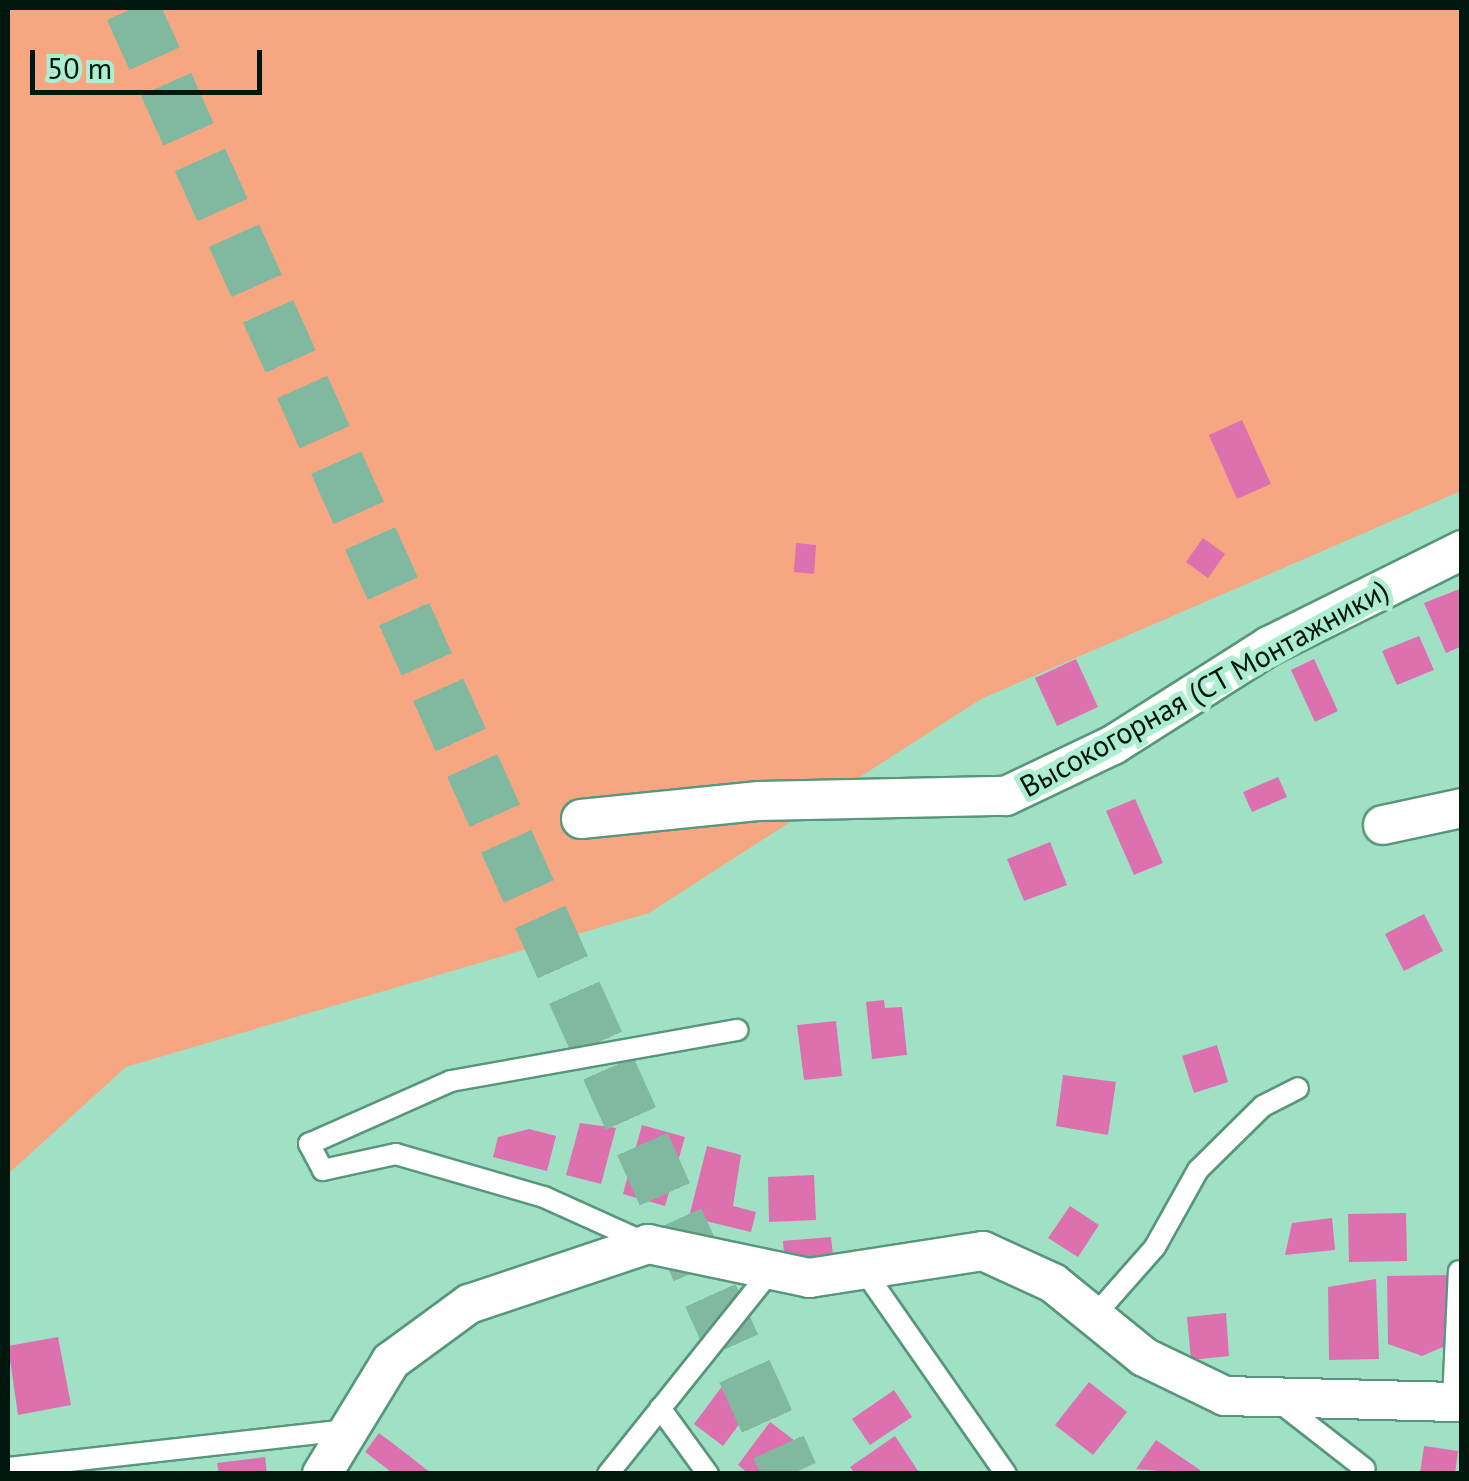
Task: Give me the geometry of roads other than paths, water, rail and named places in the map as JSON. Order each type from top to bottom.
[{"type":"street","name":"Высокогорная (СТ Монтажники)","points":[[582,819],[759,801],[1006,796],[1113,745],[1269,646],[1462,550]]},
{"type":"street","points":[[1383,825],[1462,808]]},
{"type":"street","points":[[322,1474],[391,1361],[469,1304],[648,1244],[768,1274],[865,1272],[982,1250],[1096,1314],[1192,1385],[1276,1400],[1457,1402]]},
{"type":"lane","points":[[648,1244],[544,1197],[396,1154],[323,1170],[308,1144],[451,1081],[738,1030]]},
{"type":"lane","points":[[1096,1314],[1155,1248],[1198,1170],[1263,1106],[1298,1088]]},
{"type":"lane","points":[[1457,1402],[1459,1271]]},
{"type":"lane","points":[[865,1272],[1006,1474]]},
{"type":"lane","points":[[608,1474],[768,1274]]},
{"type":"lane","points":[[1276,1400],[1364,1469]]},
{"type":"lane","points":[[660,1408],[708,1474]]},
{"type":"lane","points":[[8,1468],[349,1430]]},
{"type":"tunnel","points":[[132,8],[791,1474]]}]
